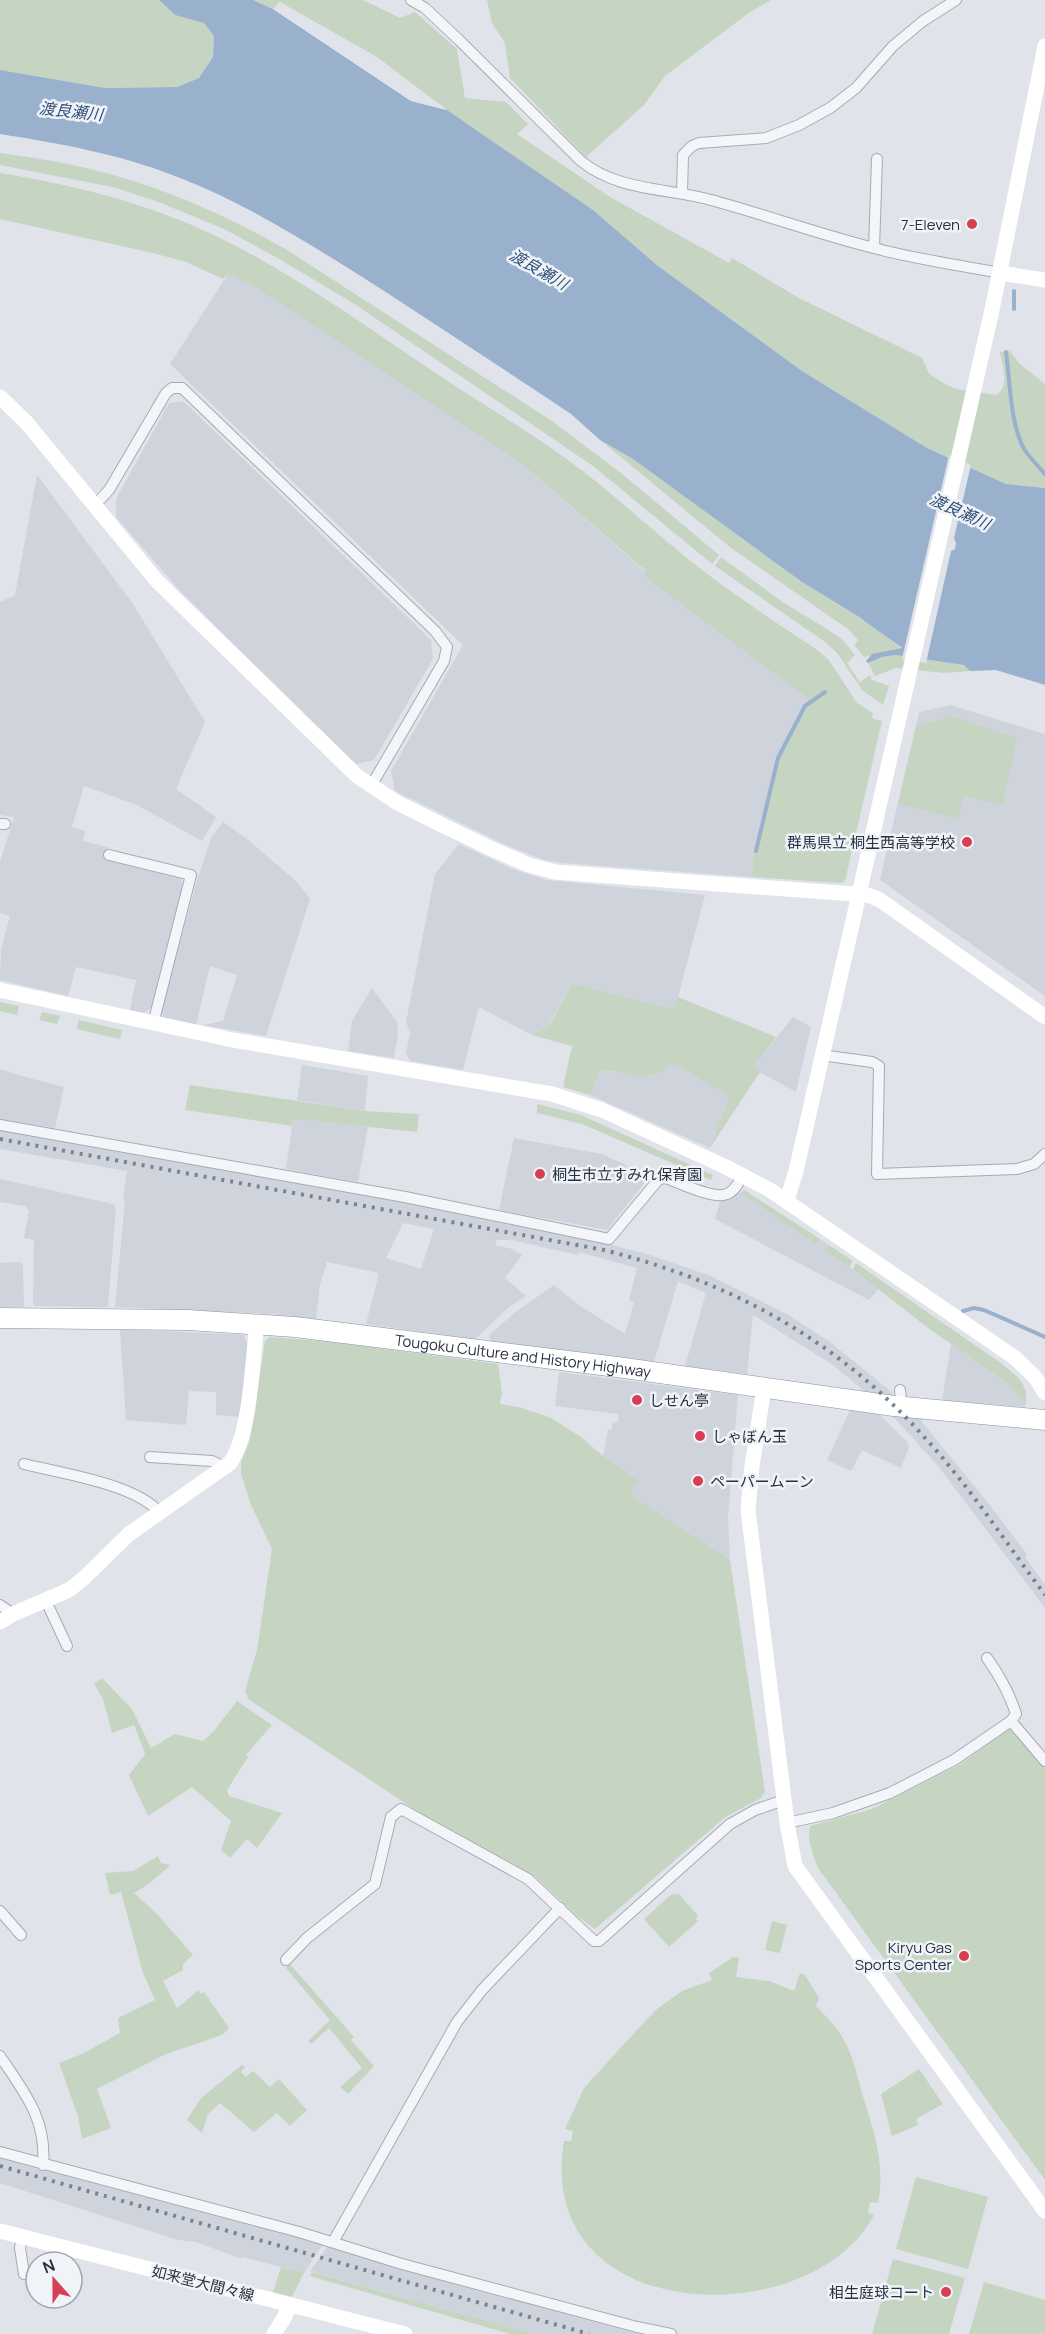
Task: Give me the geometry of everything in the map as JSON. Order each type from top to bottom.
[{"type":"highway","name":"Tougoku Culture and History Highway","points":[[0,1318],[121,1318],[256,1324],[616,1367],[764,1388],[901,1399],[1045,1420]]},
{"type":"street","points":[[411,0],[425,8],[591,169],[617,181],[682,193],[874,248],[1045,280]]},
{"type":"street","points":[[682,193],[683,155],[695,144],[766,138],[799,125],[830,108],[856,88],[893,46],[923,21],[956,0]]},
{"type":"street","points":[[787,1200],[796,1171],[1000,273],[1045,46]]},
{"type":"street","points":[[874,248],[877,159]]},
{"type":"street","points":[[94,506],[109,490],[166,393],[172,388],[182,388],[435,631],[447,647],[444,661],[370,786]]},
{"type":"street","points":[[0,397],[26,422],[164,589],[338,758],[370,786],[396,802],[494,850],[529,865],[555,872],[785,890],[859,893],[880,900],[1045,1017]]},
{"type":"street","points":[[109,855],[191,875],[153,1024]]},
{"type":"street","points":[[0,990],[233,1040],[568,1098],[602,1110],[743,1176],[787,1200],[1014,1357],[1035,1377],[1045,1393]]},
{"type":"street","points":[[821,1055],[872,1062],[879,1066],[877,1174],[1017,1169],[1034,1164],[1045,1154]]},
{"type":"street","points":[[0,1125],[405,1197],[609,1239],[659,1179],[666,1178],[717,1196],[729,1194],[743,1176]]},
{"type":"street","points":[[4,1614],[46,1601],[76,1584],[117,1544],[224,1467],[235,1456],[244,1430],[256,1324]]},
{"type":"street","points":[[764,1388],[748,1510],[792,1856],[799,1873],[1045,2211]]},
{"type":"street","points":[[150,1457],[212,1461],[224,1467]]},
{"type":"street","points":[[24,1464],[118,1488],[146,1499],[159,1512]]},
{"type":"street","points":[[46,1601],[67,1646]]},
{"type":"street","points":[[787,1823],[833,1812],[890,1792],[954,1760],[1011,1721],[1016,1714],[1014,1707],[998,1673],[987,1658]]},
{"type":"street","points":[[1011,1721],[1045,1761]]},
{"type":"street","points":[[286,1960],[307,1938],[375,1884],[391,1817],[400,1809],[528,1879],[594,1941],[599,1941],[730,1824],[755,1810],[784,1800]]},
{"type":"street","points":[[333,2242],[457,2022],[482,1990],[560,1908]]},
{"type":"street","points":[[0,1911],[21,1935]]},
{"type":"street","points":[[0,2056],[36,2112],[42,2130],[43,2165]]},
{"type":"street","points":[[0,2152],[333,2242],[402,2264],[637,2328],[671,2334]]},
{"type":"street","name":"如来堂大間々線","points":[[0,2231],[405,2334]]},
{"type":"street","points":[[22,2237],[20,2248],[24,2274]]},
{"type":"street","points":[[274,2334],[290,2305]]},
{"type":"shaded area","points":[[228,274],[257,287],[522,464],[646,572],[810,699],[777,758],[753,857],[752,877],[544,860],[506,845],[395,791],[391,771],[463,645],[170,364]]},
{"type":"shaded area","points":[[183,401],[431,640],[433,659],[374,760],[356,764],[183,594],[116,517],[116,499],[169,403]]},
{"type":"shaded area","points":[[37,475],[133,604],[205,722],[176,789],[216,817],[202,841],[137,805],[84,786],[72,827],[85,831],[83,841],[108,847],[105,860],[181,879],[183,884],[151,1008],[144,1013],[130,1010],[136,980],[76,967],[68,996],[0,980],[1,949],[10,916],[0,913],[0,862],[14,817],[0,815],[0,602],[15,595]]},
{"type":"shaded area","name":"群馬県立 桐生西高等学校","points":[[950,705],[1045,734],[1045,996],[880,880],[919,712]]},
{"type":"shaded area","points":[[223,822],[247,839],[297,882],[310,899],[266,1036],[203,1025],[223,1021],[237,975],[210,966],[196,1025],[164,1019],[161,1010],[211,838]]},
{"type":"shaded area","points":[[459,844],[512,869],[547,880],[705,895],[678,997],[672,1009],[572,983],[549,1025],[532,1035],[479,1007],[463,1070],[410,1061],[406,1053],[410,1033],[406,1022],[435,874]]},
{"type":"shaded area","points":[[372,988],[397,1022],[398,1034],[394,1058],[348,1051],[352,1021]]},
{"type":"shaded area","points":[[793,1017],[811,1027],[796,1092],[752,1068]]},
{"type":"shaded area","points":[[674,1064],[729,1096],[710,1148],[590,1095],[603,1070],[650,1076]]},
{"type":"shaded area","points":[[302,1065],[368,1076],[365,1111],[297,1100]]},
{"type":"shaded area","points":[[0,1069],[64,1087],[55,1128],[0,1119]]},
{"type":"shaded area","points":[[293,1119],[368,1127],[358,1182],[286,1169]]},
{"type":"shaded area","points":[[0,1130],[200,1164],[494,1220],[647,1254],[711,1276],[787,1314],[830,1342],[893,1393],[893,1396],[863,1392],[830,1363],[753,1315],[747,1374],[685,1366],[706,1293],[678,1281],[654,1362],[491,1341],[489,1335],[513,1314],[554,1285],[580,1306],[625,1334],[634,1302],[629,1300],[637,1268],[579,1252],[578,1255],[511,1240],[497,1240],[495,1245],[512,1249],[522,1255],[505,1278],[526,1296],[509,1307],[475,1339],[366,1324],[379,1273],[327,1262],[320,1285],[316,1319],[271,1314],[115,1307],[127,1171],[0,1149]],"holes":[[[403,1223],[434,1229],[421,1269],[386,1258]]]},
{"type":"shaded area","points":[[514,1138],[602,1154],[628,1166],[645,1182],[607,1230],[499,1210]]},
{"type":"shaded area","points":[[0,1179],[113,1204],[116,1208],[108,1307],[35,1306],[33,1304],[34,1240],[24,1238],[29,1211],[25,1206],[0,1202]]},
{"type":"shaded area","points":[[740,1193],[816,1244],[820,1239],[829,1245],[826,1250],[879,1288],[869,1300],[715,1219],[720,1201]]},
{"type":"shaded area","points":[[20,1262],[23,1265],[24,1307],[0,1307],[0,1263]]},
{"type":"shaded area","points":[[120,1329],[243,1335],[250,1347],[240,1417],[216,1415],[216,1392],[189,1391],[186,1425],[126,1420]]},
{"type":"shaded area","points":[[951,1344],[1006,1382],[1026,1403],[1025,1407],[942,1400]]},
{"type":"shaded area","points":[[559,1372],[738,1395],[728,1517],[730,1560],[630,1494],[639,1481],[603,1456],[608,1430],[611,1430],[613,1422],[618,1422],[619,1414],[555,1406]]},
{"type":"shaded area","points":[[850,1410],[878,1413],[908,1443],[909,1447],[901,1468],[862,1450],[851,1471],[827,1460]]},
{"type":"shaded area","points":[[891,1414],[924,1418],[921,1421],[1027,1554],[1025,1557],[1045,1585],[1045,1608],[938,1466]]},
{"type":"shaded area","points":[[0,2158],[323,2244],[304,2273],[243,2257],[242,2259],[196,2242],[178,2240],[0,2183]]},
{"type":"shaded area","points":[[328,2246],[478,2291],[638,2334],[533,2334],[310,2271]]},
{"type":"green space","points":[[0,0],[159,0],[175,15],[204,23],[214,36],[213,57],[199,78],[177,87],[105,88],[0,70]]},
{"type":"green space","points":[[253,0],[363,0],[400,18],[415,12],[457,49],[465,98],[506,102],[528,124],[517,134],[610,197],[729,263],[732,258],[799,298],[922,358],[929,374],[945,384],[956,389],[996,395],[1001,391],[1004,382],[1000,352],[1010,351],[1020,364],[1045,384],[1045,488],[1006,484],[927,448],[802,371],[658,266],[593,210],[447,110],[377,57],[280,2],[273,9]]},
{"type":"green space","points":[[487,0],[771,0],[750,12],[665,76],[644,105],[586,157],[510,78],[505,43],[492,23]]},
{"type":"green space","points":[[0,153],[43,159],[138,182],[188,201],[284,248],[552,421],[621,473],[719,555],[712,564],[593,466],[353,303],[274,256],[224,229],[156,201],[112,187],[0,165]]},
{"type":"green space","points":[[0,173],[56,183],[164,214],[216,236],[274,267],[549,446],[599,484],[706,573],[816,649],[829,660],[857,703],[873,713],[872,718],[882,721],[845,881],[841,883],[752,877],[753,857],[777,758],[803,706],[809,699],[644,576],[646,571],[522,464],[257,288],[228,274],[223,279],[186,262],[153,253],[0,219]]},
{"type":"green space","points":[[600,440],[633,459],[802,582],[871,625],[902,649],[864,657],[854,645],[858,640],[848,629],[731,548]]},
{"type":"green space","points":[[721,557],[784,603],[843,640],[855,655],[847,663],[860,682],[870,675],[872,680],[889,686],[883,705],[863,691],[837,653],[825,642],[715,566]]},
{"type":"green space","points":[[895,655],[964,665],[970,671],[944,673],[896,668],[875,676],[868,663]]},
{"type":"green space","points":[[950,716],[1017,738],[1002,805],[963,796],[958,819],[898,804],[916,727]]},
{"type":"green space","points":[[572,983],[672,1009],[678,997],[776,1037],[753,1067],[760,1072],[710,1148],[729,1096],[674,1064],[646,1076],[603,1070],[590,1095],[563,1087],[572,1046],[532,1035],[550,1025]]},
{"type":"green space","points":[[0,1002],[19,1006],[17,1015],[0,1011]]},
{"type":"green space","points":[[42,1012],[60,1016],[57,1024],[39,1020]]},
{"type":"green space","points":[[79,1020],[122,1030],[120,1039],[76,1029]]},
{"type":"green space","points":[[190,1085],[365,1111],[419,1114],[417,1132],[293,1119],[292,1126],[185,1110]]},
{"type":"green space","points":[[537,1104],[581,1115],[713,1175],[711,1180],[582,1124],[537,1113]]},
{"type":"green space","points":[[744,1190],[820,1239],[816,1244],[740,1193]]},
{"type":"green space","points":[[829,1245],[853,1261],[849,1267],[825,1250]]},
{"type":"green space","points":[[856,1263],[1001,1363],[1023,1385],[1026,1403],[1006,1382],[928,1328],[853,1269]]},
{"type":"green space","points":[[270,1337],[332,1342],[498,1364],[502,1393],[500,1404],[519,1407],[551,1418],[581,1437],[603,1456],[639,1481],[630,1494],[730,1560],[765,1792],[761,1798],[724,1818],[595,1929],[576,1915],[537,1878],[432,1821],[248,1699],[245,1691],[257,1650],[272,1549],[251,1505],[241,1474],[241,1462],[250,1440],[265,1341]]},
{"type":"green space","points":[[102,1678],[132,1709],[151,1748],[175,1734],[203,1741],[237,1701],[272,1725],[246,1755],[248,1757],[227,1790],[229,1796],[282,1813],[257,1848],[247,1839],[230,1858],[221,1850],[231,1821],[192,1787],[148,1816],[129,1775],[145,1754],[134,1725],[112,1733],[103,1699],[94,1684]]},
{"type":"green space","name":"Kiryu Gas Sports Center","points":[[1009,1729],[1013,1729],[1045,1768],[1045,2180],[818,1868],[809,1837],[810,1826],[872,1809],[959,1765]]},
{"type":"green space","points":[[158,1856],[161,1863],[171,1865],[134,1893],[156,1913],[193,1955],[183,1964],[183,1970],[163,1981],[177,2008],[199,1990],[201,1994],[204,1992],[229,2028],[222,2035],[166,2054],[97,2089],[111,2128],[82,2139],[78,2116],[59,2063],[82,2054],[120,2033],[118,2018],[155,2000],[143,1973],[121,1892],[110,1895],[105,1873],[133,1871]]},
{"type":"green space","points":[[673,1893],[676,1895],[678,1893],[698,1916],[696,1918],[698,1921],[669,1947],[644,1919]]},
{"type":"green space","points":[[772,1921],[787,1925],[780,1953],[765,1950]]},
{"type":"green space","points":[[733,1957],[739,1958],[736,1977],[769,1981],[794,1991],[800,1973],[805,1975],[819,1998],[816,2006],[842,2037],[855,2066],[874,2132],[880,2174],[878,2203],[870,2202],[868,2213],[874,2215],[842,2254],[795,2280],[740,2293],[684,2293],[632,2278],[591,2248],[566,2203],[564,2141],[571,2141],[573,2131],[565,2129],[584,2088],[646,2020],[682,1991],[712,1980],[709,1973]]},
{"type":"green space","points":[[289,1963],[354,2037],[351,2040],[374,2066],[348,2094],[340,2087],[362,2068],[329,2028],[311,2044],[308,2041],[330,2020],[286,1968]]},
{"type":"green space","points":[[242,2065],[245,2067],[241,2072],[246,2077],[253,2071],[270,2087],[279,2079],[307,2110],[290,2126],[277,2113],[254,2132],[220,2103],[208,2114],[202,2133],[187,2120],[201,2098]]},
{"type":"green space","points":[[919,2069],[943,2104],[916,2119],[918,2125],[892,2136],[881,2094]]},
{"type":"green space","points":[[916,2177],[988,2197],[968,2269],[896,2249]]},
{"type":"green space","points":[[893,2259],[965,2278],[949,2334],[872,2334]]},
{"type":"green space","points":[[281,2267],[304,2273],[292,2297],[273,2292]]},
{"type":"green space","points":[[312,2272],[533,2334],[510,2334],[310,2276]]},
{"type":"green space","points":[[984,2282],[1045,2300],[1045,2334],[969,2334]]},
{"type":"water","name":"渡良瀬川","points":[[159,0],[253,0],[273,9],[411,101],[447,110],[593,210],[658,266],[802,371],[927,448],[1006,484],[1045,488],[1045,685],[996,670],[970,671],[964,665],[895,655],[868,663],[866,661],[872,654],[902,648],[859,617],[802,582],[633,459],[600,440],[571,414],[348,268],[268,220],[206,189],[162,171],[94,151],[0,134],[0,70],[105,88],[177,87],[199,78],[213,57],[214,36],[204,23],[175,15]]},
{"type":"pier","points":[[275,7],[412,98],[441,105],[447,110],[411,101],[273,9]]},
{"type":"pier","points":[[949,455],[971,465],[954,538],[955,549],[951,551],[926,663],[902,659]]},
{"type":"waterway","points":[[1014,291],[1014,309]]},
{"type":"waterway","points":[[1006,352],[1013,414],[1019,439],[1026,452],[1045,474]]},
{"type":"waterway","points":[[756,851],[778,758],[805,706],[825,692]]},
{"type":"waterway","points":[[963,1311],[974,1308],[984,1310],[1045,1337]]},
{"type":"railway","points":[[0,1139],[604,1250],[696,1279],[780,1319],[819,1344],[856,1372],[892,1404],[958,1476],[1045,1595]]},
{"type":"railway","points":[[0,2166],[589,2334]]},
{"type":"place","name":"7-Eleven","points":[[972,224]]},
{"type":"place","name":"群馬県立 桐生西高等学校","points":[[967,842]]},
{"type":"place","name":"桐生市立すみれ保育園","points":[[540,1174]]},
{"type":"place","name":"しせん亭","points":[[637,1400]]},
{"type":"place","name":"しゃぼん玉","points":[[700,1436]]},
{"type":"place","name":"ペーパームーン","points":[[698,1481]]},
{"type":"place","name":"Kiryu Gas Sports Center","points":[[964,1956]]},
{"type":"place","name":"相生庭球コート","points":[[946,2292]]}]
